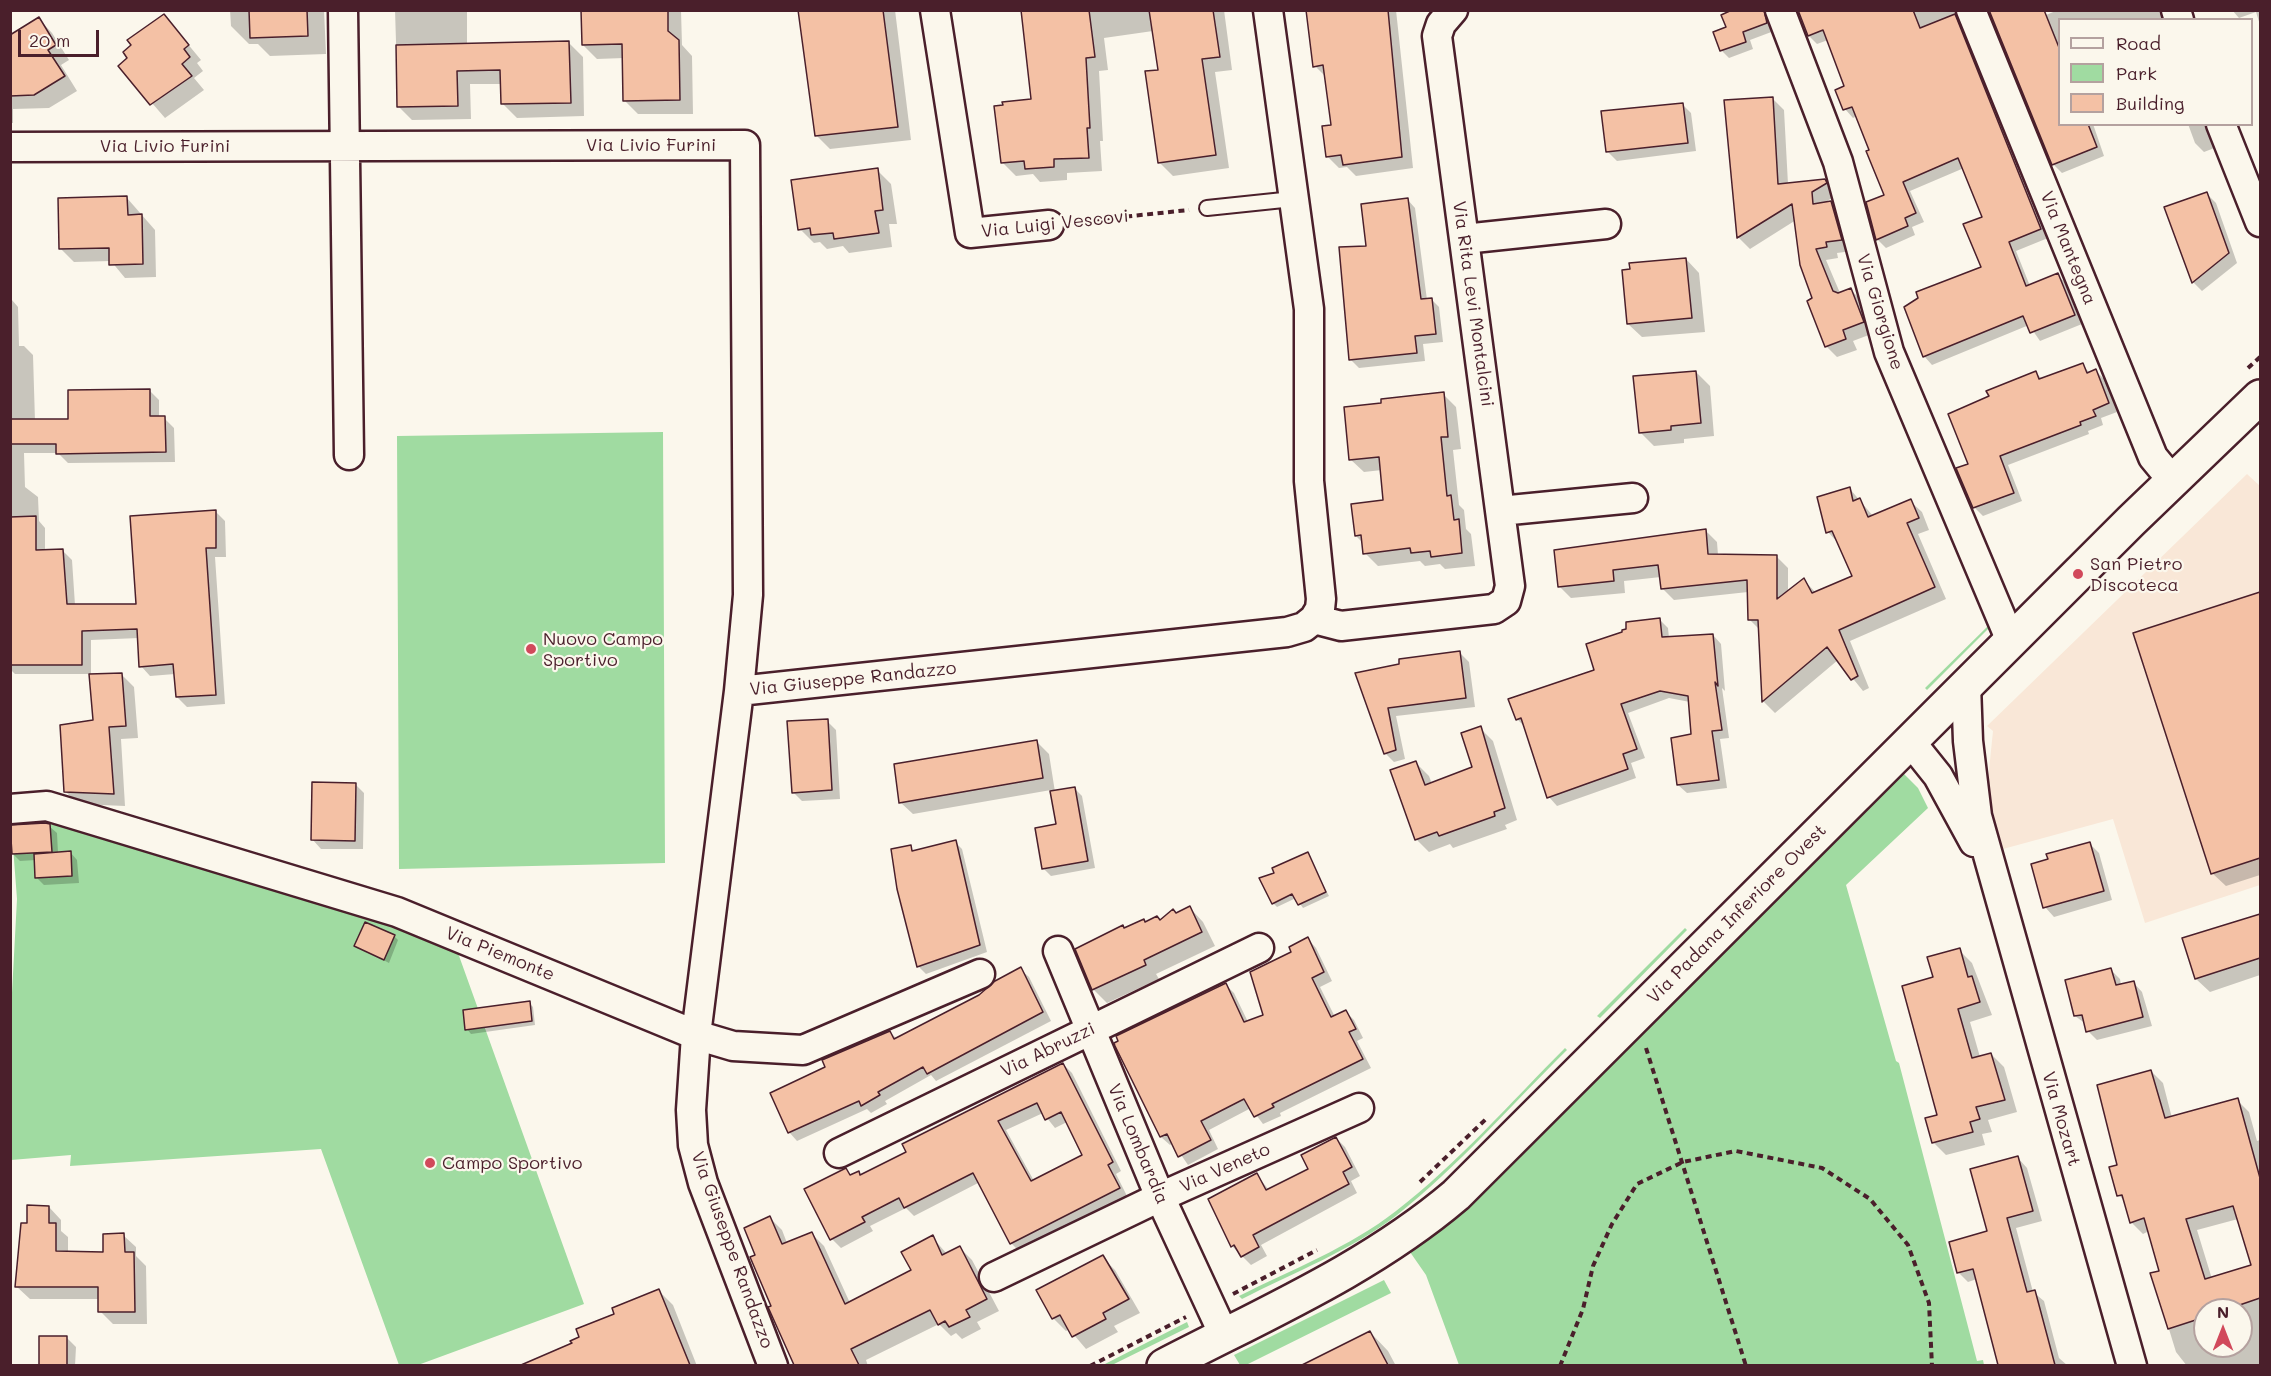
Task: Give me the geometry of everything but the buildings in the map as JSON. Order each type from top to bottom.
[{"type":"street","points":[[343,10],[349,455]]},
{"type":"street","name":"Via Luigi Vescovi","points":[[935,10],[970,233],[1049,225]]},
{"type":"street","points":[[1268,10],[1309,309],[1309,481],[1321,600],[1320,609],[1314,619]]},
{"type":"street","name":"Via Rita Levi Montalcini","points":[[1314,619],[1341,626],[1494,609],[1506,601],[1510,586],[1437,36],[1441,24],[1453,10]]},
{"type":"street","name":"Via Giorgione","points":[[1780,10],[1838,162],[1889,352],[2011,640]]},
{"type":"street","name":"Via Mantegna","points":[[1971,10],[2153,457],[2172,480]]},
{"type":"street","points":[[2223,126],[2260,222]]},
{"type":"street","name":"Via Livio Furini","points":[[10,147],[745,145],[748,595],[739,691]]},
{"type":"street","points":[[1464,239],[1606,224]]},
{"type":"street","name":"Via Padana Inferiore Ovest","points":[[1164,1365],[1348,1270],[1430,1217],[1485,1167],[2011,640],[2254,402]]},
{"type":"street","points":[[1500,511],[1633,498]]},
{"type":"street","name":"Via Giuseppe Randazzo","points":[[773,1365],[703,1183],[693,1145],[691,1110],[696,1035],[739,691],[1287,632],[1304,627],[1314,619]]},
{"type":"street","name":"Via Mozart","points":[[1966,685],[1972,788],[1991,873],[2132,1365]]},
{"type":"street","name":"Via Mozart","points":[[1910,741],[1938,776],[1991,873]]},
{"type":"street","name":"Via Piemonte","points":[[10,809],[47,806],[397,912],[696,1035],[733,1046],[803,1050],[980,974]]},
{"type":"street","name":"Via Abruzzi","points":[[839,1153],[1259,948]]},
{"type":"street","name":"Via Lombardia","points":[[1058,951],[1160,1197],[1224,1335]]},
{"type":"street","name":"Via Veneto","points":[[994,1277],[1160,1197],[1359,1108]]},
{"type":"lane","points":[[1207,208],[1293,199]]},
{"type":"path","name":"Via Luigi Vescovi","points":[[1049,225],[1207,208]]},
{"type":"path","points":[[2254,402],[2260,357]]},
{"type":"path","points":[[1636,1016],[1746,1365]]},
{"type":"path","points":[[1418,1184],[1492,1113]]},
{"type":"path","points":[[1560,1365],[1583,1309],[1593,1266],[1612,1224],[1637,1184],[1683,1162],[1736,1150],[1779,1157],[1822,1168],[1870,1199],[1908,1245],[1929,1303],[1932,1365]]},
{"type":"path","points":[[1090,1365],[1319,1249]]},
{"type":"shaded area","points":[[2247,474],[2260,486],[2260,885],[2145,923],[2113,819],[2003,849],[1987,790],[1993,731],[1987,726]]},
{"type":"green space","name":"Nuovo Campo Sportivo","points":[[663,432],[665,863],[399,869],[397,436]]},
{"type":"green space","points":[[1987,627],[1989,628],[1927,690],[1925,688]]},
{"type":"green space","points":[[1902,772],[1918,788],[1928,808],[1846,885],[1896,1061],[1899,1063],[1977,1361],[1983,1360],[1984,1365],[1459,1365],[1426,1275],[1410,1252],[1411,1244]]},
{"type":"green space","points":[[50,818],[374,915],[458,953],[584,1304],[418,1365],[399,1365],[321,1149],[70,1166],[71,1155],[11,1160],[10,1030],[17,899],[11,820]]},
{"type":"green space","points":[[1685,928],[1687,930],[1600,1018],[1597,1016]]},
{"type":"green space","points":[[1565,1048],[1567,1050],[1442,1177],[1380,1228],[1322,1260],[1242,1299],[1239,1296],[1340,1247],[1396,1211],[1462,1153]]},
{"type":"green space","points":[[1384,1280],[1391,1293],[1246,1365],[1240,1365],[1234,1355]]},
{"type":"green space","points":[[1187,1322],[1189,1327],[1112,1365],[1103,1365]]},
{"type":"place","name":"San Pietro Discoteca","points":[[2078,574]]},
{"type":"place","name":"Nuovo Campo Sportivo","points":[[531,649]]},
{"type":"place","name":"Campo Sportivo","points":[[430,1163]]}]
